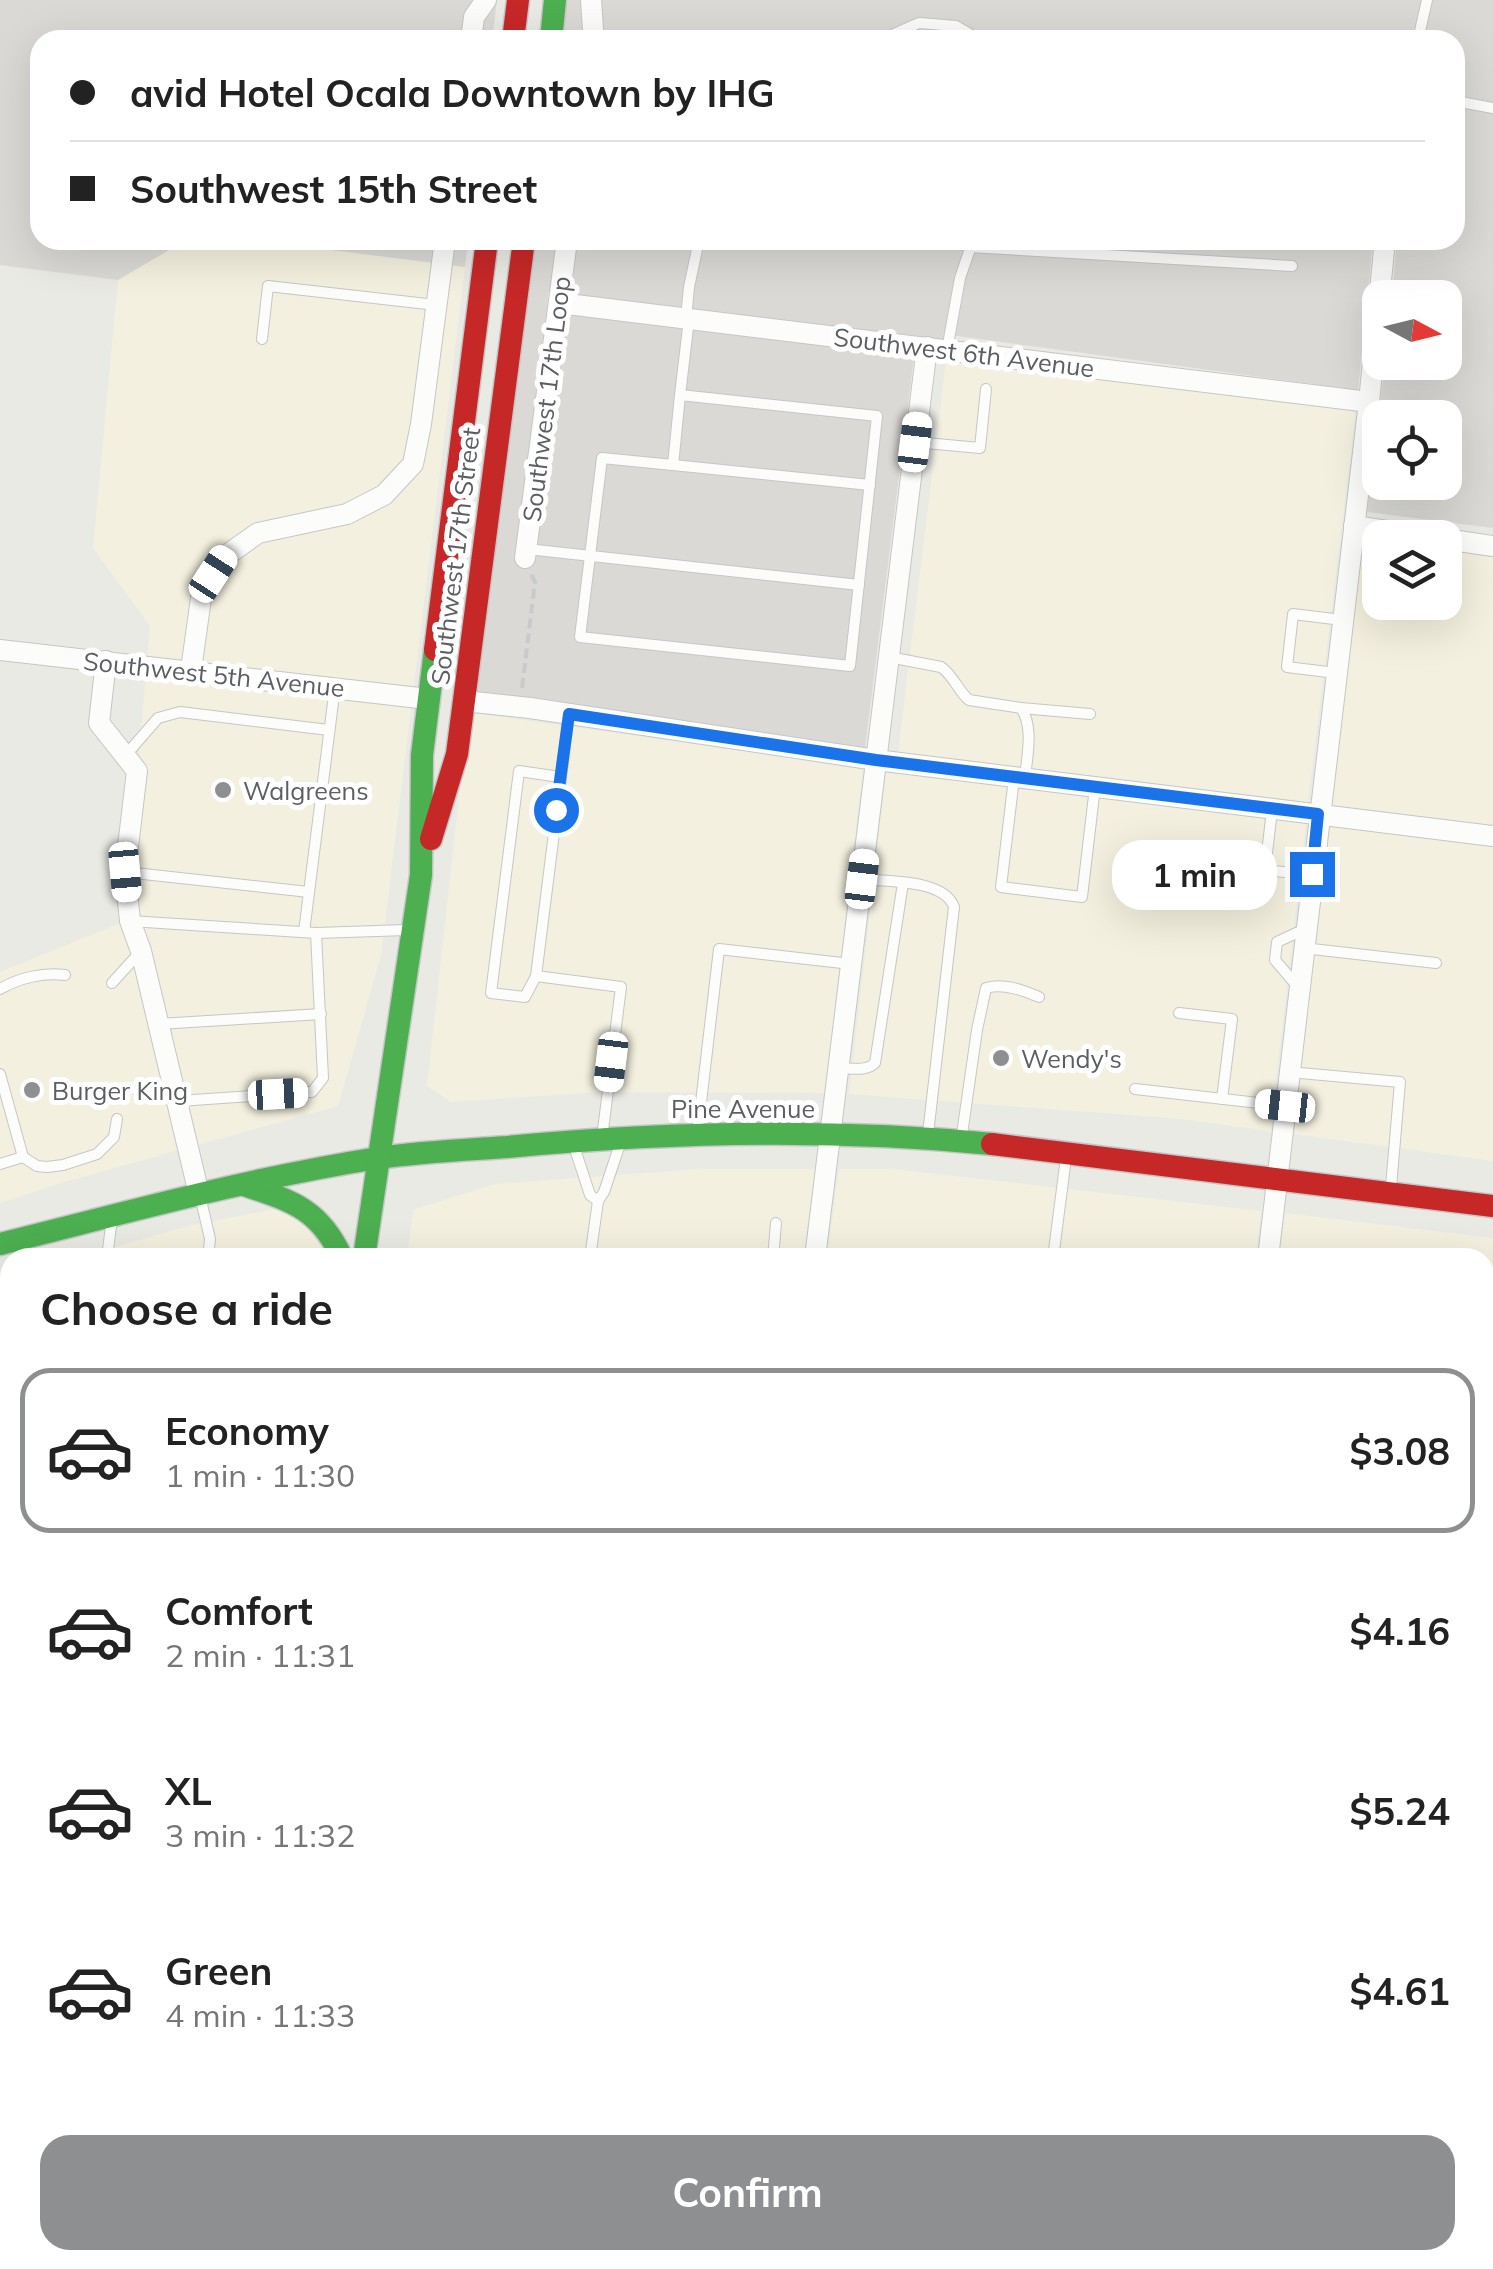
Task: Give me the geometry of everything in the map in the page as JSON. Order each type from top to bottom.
[{"type":"main road","points":[[514,30],[518,0]]},
{"type":"main road","points":[[552,30],[555,0]]},
{"type":"main road","name":"Southwest 17th Street","points":[[366,1248],[420,875],[422,755],[486,250]]},
{"type":"main road","name":"Southwest 17th Street","points":[[420,875],[456,754],[523,250]]},
{"type":"main road","name":"Pine Avenue","points":[[0,1244],[241,1184],[380,1158],[572,1140],[698,1135],[832,1135],[961,1141],[1493,1206]]},
{"type":"main road","points":[[241,1184],[302,1205],[322,1223],[339,1248]]},
{"type":"street","points":[[473,30],[474,17],[486,0]]},
{"type":"street","points":[[590,0],[593,30]]},
{"type":"street","points":[[192,670],[202,591],[224,557],[258,533],[347,514],[384,495],[413,464],[444,250]]},
{"type":"street","name":"Southwest 17th Loop","points":[[526,554],[565,250]]},
{"type":"street","points":[[1369,400],[1384,250]]},
{"type":"street","name":"Southwest 6th Avenue","points":[[558,304],[1362,401]]},
{"type":"street","points":[[816,1248],[915,442],[937,349]]},
{"type":"street","points":[[1269,1248],[1362,460]]},
{"type":"street","points":[[1354,526],[1362,527]]},
{"type":"street","points":[[1462,541],[1493,546]]},
{"type":"street","name":"Southwest 5th Avenue","points":[[0,650],[428,698]]},
{"type":"street","points":[[106,661],[100,724],[137,772],[125,872],[130,921],[141,951],[200,1194]]},
{"type":"street","points":[[464,701],[876,760],[1493,836]]},
{"type":"lane","points":[[1420,30],[1427,0]]},
{"type":"lane","points":[[903,30],[920,23],[963,30]]},
{"type":"lane","points":[[1465,104],[1493,108]]},
{"type":"lane","points":[[673,464],[689,287],[697,250]]},
{"type":"lane","points":[[937,349],[969,250]]},
{"type":"lane","points":[[1059,250],[1292,266]]},
{"type":"lane","points":[[262,339],[268,286],[437,305]]},
{"type":"lane","points":[[915,442],[980,448],[986,389]]},
{"type":"lane","points":[[680,395],[877,416],[870,484],[850,666],[580,636],[602,458],[870,484]]},
{"type":"lane","points":[[526,554],[589,556],[859,585]]},
{"type":"lane","points":[[1336,673],[1287,667],[1294,614],[1342,620]]},
{"type":"lane","points":[[888,657],[942,667],[970,700],[1090,714]]},
{"type":"lane","points":[[178,1100],[312,1092],[323,1078],[310,892],[335,688]]},
{"type":"lane","points":[[1021,708],[1028,717],[1028,727],[1001,887],[1082,897],[1095,787]]},
{"type":"lane","points":[[125,756],[158,718],[180,712],[329,730]]},
{"type":"lane","points":[[560,777],[519,771],[491,993],[525,997],[536,976],[569,714]]},
{"type":"lane","points":[[1272,809],[1265,870],[1312,874]]},
{"type":"lane","points":[[125,872],[310,892]]},
{"type":"lane","points":[[862,879],[924,885],[944,892],[954,907],[928,1140]]},
{"type":"lane","points":[[840,1068],[862,1069],[875,1063],[903,883]]},
{"type":"lane","points":[[130,921],[310,933],[413,929]]},
{"type":"lane","points":[[1304,938],[1436,962]]},
{"type":"lane","points":[[698,1135],[719,949],[852,964]]},
{"type":"lane","points":[[112,983],[141,951]]},
{"type":"lane","points":[[0,989],[48,973],[64,975]]},
{"type":"lane","points":[[536,976],[621,987],[612,1138],[591,1248]]},
{"type":"lane","points":[[961,1141],[986,988],[997,985],[1039,997]]},
{"type":"lane","points":[[1180,1013],[1232,1020],[1222,1099]]},
{"type":"lane","points":[[158,1024],[321,1014]]},
{"type":"lane","points":[[1289,1072],[1400,1082],[1390,1192]]},
{"type":"lane","points":[[0,1074],[23,1157],[37,1166],[62,1165],[98,1154],[114,1137],[117,1120]]},
{"type":"lane","points":[[1135,1089],[1285,1106]]},
{"type":"lane","points":[[572,1140],[590,1194],[598,1201]]},
{"type":"lane","points":[[1055,1248],[1067,1152]]},
{"type":"lane","points":[[0,1164],[23,1157]]},
{"type":"lane","points":[[200,1194],[209,1248]]},
{"type":"lane","points":[[108,1248],[112,1215]]},
{"type":"lane","points":[[774,1248],[776,1224]]},
{"type":"path","points":[[519,707],[534,582],[526,554]]},
{"type":"shaded area","points":[[0,0],[497,0],[493,30],[30,30],[30,250],[169,250],[118,280],[0,265]]},
{"type":"shaded area","points":[[567,0],[1493,0],[1493,528],[1462,524],[1462,520],[1367,512],[1368,500],[1462,500],[1462,400],[1381,400],[1383,380],[1462,380],[1462,280],[1393,280],[1396,250],[1465,250],[1465,30],[564,30]]},
{"type":"shaded area","points":[[169,250],[332,250],[465,267],[381,955],[338,1106],[0,1203],[0,972],[125,921],[150,626],[93,548],[118,280]]},
{"type":"shaded area","points":[[332,250],[467,250],[465,267]]},
{"type":"shaded area","points":[[535,250],[1372,250],[1369,280],[1362,280],[1358,390],[950,335],[949,340],[548,292],[547,312],[914,356],[865,748],[477,692]]},
{"type":"shaded area","points":[[946,360],[1356,411],[1308,802],[898,752]]},
{"type":"shaded area","points":[[1462,552],[1493,557],[1493,825],[1331,805],[1362,554],[1362,620],[1462,620]]},
{"type":"shaded area","points":[[474,713],[863,768],[825,1093],[599,1092],[451,1102],[427,1086],[461,778]]},
{"type":"shaded area","points":[[886,772],[1306,823],[1270,1131],[1181,1119],[849,1094]]},
{"type":"shaded area","points":[[1329,826],[1493,846],[1493,1161],[1294,1134]]},
{"type":"shaded area","points":[[699,1169],[815,1169],[804,1248],[408,1248],[413,1210],[494,1184]]},
{"type":"shaded area","points":[[839,1169],[894,1169],[1261,1211],[1257,1248],[828,1248]]},
{"type":"shaded area","points":[[280,1208],[296,1214],[322,1248],[112,1248],[187,1226]]},
{"type":"shaded area","points":[[1285,1213],[1493,1238],[1493,1248],[1280,1248]]},
{"type":"traffic: fast","points":[[552,30],[555,0]]},
{"type":"traffic: fast","points":[[365,1248],[421,875],[422,755],[435,650]]},
{"type":"traffic: fast","points":[[0,1244],[235,1186],[410,1154],[628,1138],[750,1134],[992,1144]]},
{"type":"traffic: fast","points":[[244,1185],[303,1209],[324,1228],[337,1248]]},
{"type":"traffic: jam","points":[[514,30],[518,0]]},
{"type":"traffic: jam","points":[[435,650],[486,250]]},
{"type":"traffic: jam","points":[[431,839],[457,754],[523,250]]},
{"type":"traffic: jam","points":[[992,1144],[1493,1206]]},
{"type":"place","name":"Walgreens","points":[[223,790]]},
{"type":"place","name":"Wendy's","points":[[1001,1058]]},
{"type":"place","name":"Burger King","points":[[32,1090]]},
{"type":"route","points":[[556,810],[569,714],[876,760],[1318,814],[1312,874]]}]
